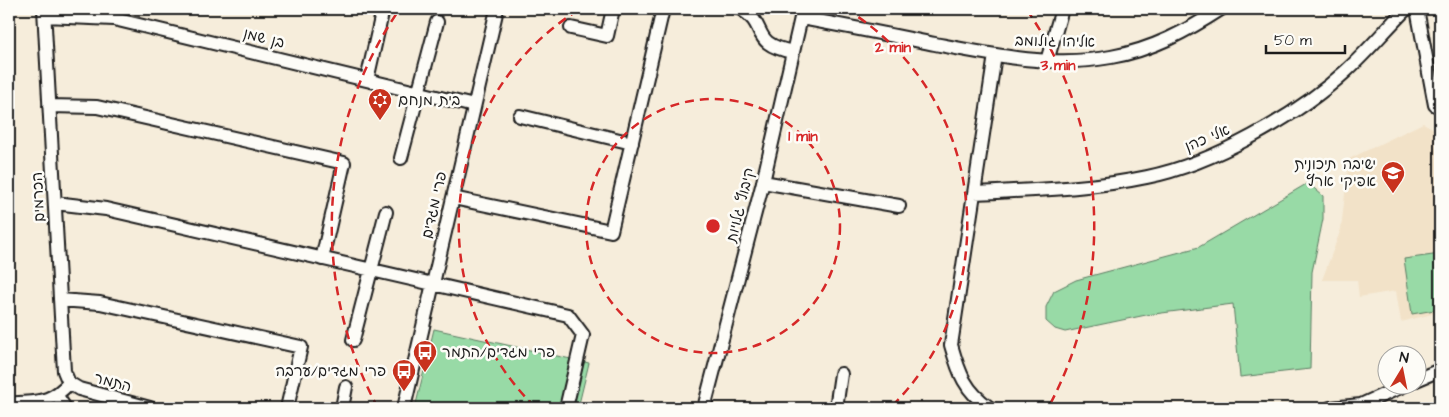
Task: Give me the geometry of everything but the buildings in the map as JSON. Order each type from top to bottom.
[{"type":"street","points":[[367,80],[383,9]]},
{"type":"street","points":[[487,9],[493,25]]},
{"type":"street","name":"פרי מגדים","points":[[404,408],[497,9]]},
{"type":"street","points":[[572,28],[607,36],[613,9]]},
{"type":"street","points":[[453,198],[611,231],[663,9]]},
{"type":"street","points":[[742,9],[754,19],[764,40],[770,46],[793,52]]},
{"type":"street","points":[[1048,60],[1062,9]]},
{"type":"street","name":"אליהו גולומב","points":[[802,13],[995,55],[1080,61],[1112,57],[1149,48],[1186,31],[1221,9]]},
{"type":"street","name":"אלי כהן","points":[[974,193],[1056,189],[1148,177],[1217,154],[1279,121],[1345,72],[1406,9]]},
{"type":"street","points":[[1417,9],[1435,105],[1440,104]]},
{"type":"street","name":"בן שמן","points":[[44,12],[114,19],[474,106]]},
{"type":"street","name":"הכרמים","points":[[44,12],[64,371],[69,382]]},
{"type":"street","name":"קיבוץ גלויות","points":[[709,406],[802,13]]},
{"type":"street","points":[[401,158],[437,22]]},
{"type":"street","points":[[990,408],[979,401],[961,379],[951,345],[995,55]]},
{"type":"street","points":[[49,106],[97,107],[344,163],[322,258]]},
{"type":"street","points":[[520,116],[632,143]]},
{"type":"street","points":[[763,182],[900,206]]},
{"type":"street","points":[[55,203],[106,209],[568,315],[583,335],[566,408]]},
{"type":"street","points":[[353,340],[386,212]]},
{"type":"street","points":[[60,300],[100,303],[302,347],[287,408]]},
{"type":"street","points":[[1426,376],[1440,370]]},
{"type":"street","points":[[836,408],[841,374]]},
{"type":"street","points":[[9,404],[46,400],[57,396],[69,382]]},
{"type":"street","name":"התמר","points":[[69,382],[90,393],[150,408]]},
{"type":"street","points":[[342,408],[346,388]]},
{"type":"street","points":[[1330,408],[1361,407],[1387,394]]},
{"type":"street","points":[[57,396],[65,408]]},
{"type":"shaded area","name":"ישיבה תיכונית אפיקי ארץ","points":[[1423,123],[1440,132],[1440,312],[1401,322],[1396,291],[1359,297],[1357,280],[1322,280],[1341,229],[1349,159]]},
{"type":"green space","points":[[1308,183],[1323,196],[1323,219],[1312,272],[1310,369],[1240,377],[1233,304],[1146,315],[1065,332],[1055,329],[1046,321],[1046,307],[1054,291],[1076,280],[1199,247]]},
{"type":"green space","points":[[1440,254],[1440,309],[1412,314],[1404,259]]},
{"type":"green space","points":[[434,329],[589,363],[578,408],[415,408]]},
{"type":"place","name":"בית מנחם","points":[[380,121]]},
{"type":"place","name":"ישיבה תיכונית אפיקי ארץ","points":[[1393,194]]},
{"type":"place","name":"פרי מגדים/התמר","points":[[425,373]]},
{"type":"place","name":"פרי מגדים/ערבה","points":[[404,392]]}]
